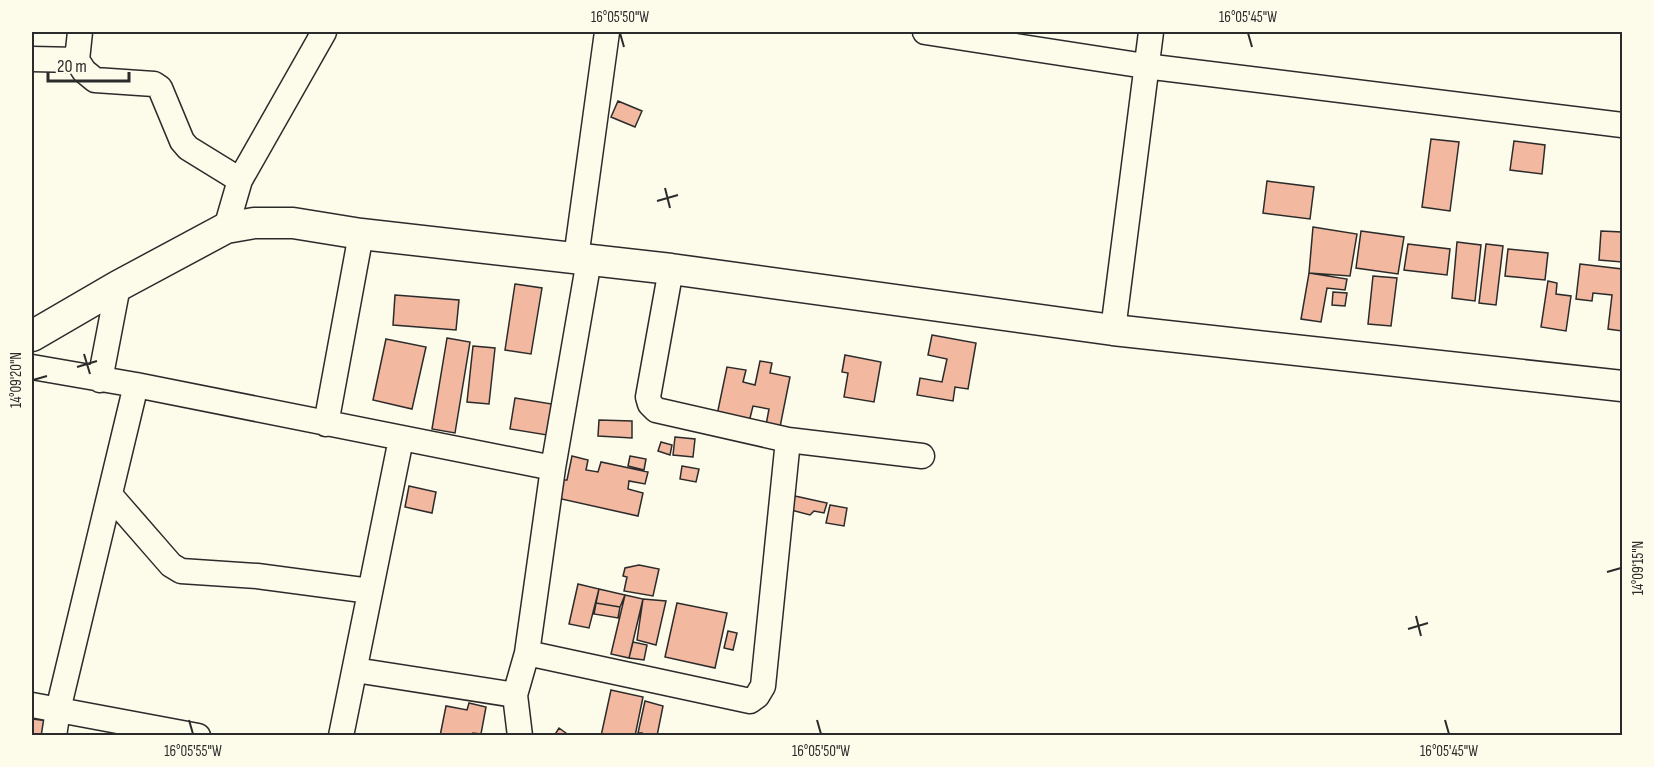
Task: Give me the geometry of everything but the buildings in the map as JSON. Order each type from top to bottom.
[{"type":"street","points":[[80,32],[77,60],[84,71],[95,80],[154,84],[160,88],[182,141],[188,148],[240,180]]},
{"type":"street","points":[[226,228],[240,180],[324,32]]},
{"type":"street","points":[[520,735],[515,695],[527,653],[553,468],[582,259],[607,32]]},
{"type":"street","points":[[925,32],[1145,66],[1623,125]]},
{"type":"street","points":[[1113,330],[1151,32]]},
{"type":"street","points":[[32,59],[77,60]]},
{"type":"street","points":[[32,336],[118,286],[226,228],[254,223],[292,223],[361,234],[671,269],[1113,330],[1623,386]]},
{"type":"street","points":[[326,424],[361,234]]},
{"type":"street","points":[[671,269],[648,397],[650,404],[656,410],[788,440],[922,456]]},
{"type":"street","points":[[100,380],[118,286]]},
{"type":"street","points":[[32,367],[136,385],[553,468]]},
{"type":"street","points":[[54,735],[58,710],[136,385]]},
{"type":"street","points":[[341,735],[401,439]]},
{"type":"street","points":[[527,653],[750,701],[758,696],[763,686],[788,440]]},
{"type":"street","points":[[110,495],[171,565],[181,571],[256,576],[370,591]]},
{"type":"street","points":[[355,670],[515,695]]},
{"type":"street","points":[[32,705],[198,735]]}]
